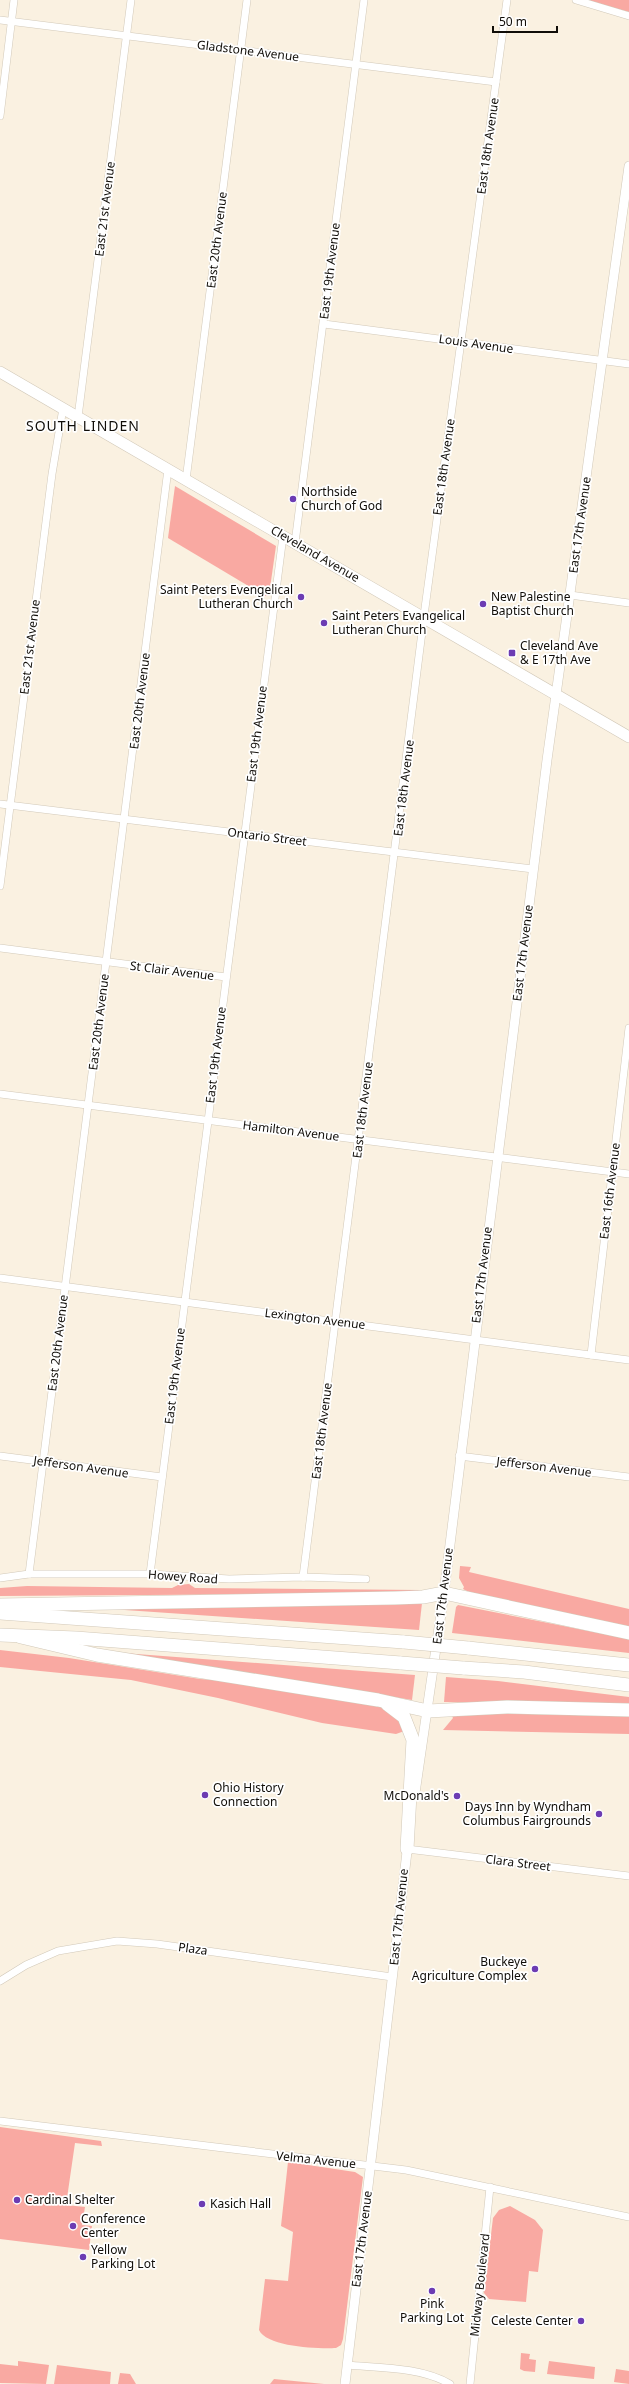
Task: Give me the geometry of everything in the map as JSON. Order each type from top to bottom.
[{"type":"highway","points":[[0,1605],[395,1598],[423,1597],[444,1593],[629,1634]]},
{"type":"highway","points":[[0,1613],[404,1642],[629,1665]]},
{"type":"highway","points":[[0,1635],[76,1638],[524,1672],[629,1685]]},
{"type":"highway","points":[[21,1637],[97,1655],[378,1700],[428,1711],[507,1707],[629,1710]]},
{"type":"highway","points":[[378,1700],[394,1708],[404,1717],[413,1740],[407,1849]]},
{"type":"main road","name":"Cleveland Avenue","points":[[0,372],[629,736]]},
{"type":"street","points":[[0,116],[14,0]]},
{"type":"street","name":"East 21st Avenue","points":[[78,417],[131,0]]},
{"type":"street","name":"East 20th Avenue","points":[[186,480],[247,0]]},
{"type":"street","name":"East 19th Avenue","points":[[295,543],[364,0]]},
{"type":"street","name":"East 18th Avenue","points":[[303,1577],[425,618],[507,0]]},
{"type":"street","points":[[576,0],[629,16]]},
{"type":"street","name":"Gladstone Avenue","points":[[0,20],[496,82]]},
{"type":"street","name":"East 17th Avenue","points":[[345,2384],[407,1849],[444,1593],[459,1456],[533,869],[629,166]]},
{"type":"street","name":"Louis Avenue","points":[[324,324],[629,364]]},
{"type":"street","name":"East 21st Avenue","points":[[0,886],[52,474],[63,408]]},
{"type":"street","name":"East 20th Avenue","points":[[29,1574],[168,469]]},
{"type":"street","name":"East 19th Avenue","points":[[150,1574],[244,834],[284,536]]},
{"type":"street","points":[[570,595],[629,603]]},
{"type":"street","name":"Ontario Street","points":[[0,804],[11,804],[396,854],[533,869]]},
{"type":"street","name":"St Clair Avenue","points":[[0,948],[226,978]]},
{"type":"street","name":"East 16th Avenue","points":[[591,1355],[629,1028]]},
{"type":"street","name":"Hamilton Avenue","points":[[0,1094],[629,1174]]},
{"type":"street","name":"Lexington Avenue","points":[[0,1278],[629,1360]]},
{"type":"street","name":"Jefferson Avenue","points":[[0,1456],[162,1477]]},
{"type":"street","name":"Jefferson Avenue","points":[[459,1456],[629,1477]]},
{"type":"street","name":"Howey Road","points":[[0,1578],[29,1574],[150,1574],[229,1579],[303,1577],[366,1579]]},
{"type":"street","name":"Clara Street","points":[[407,1849],[629,1876]]},
{"type":"street","name":"Plaza","points":[[0,1981],[26,1965],[58,1951],[117,1941],[157,1944],[392,1977]]},
{"type":"street","name":"Velma Avenue","points":[[0,2122],[406,2170],[629,2217]]},
{"type":"street","name":"Midway Boulevard","points":[[470,2384],[490,2187]]},
{"type":"street","points":[[347,2365],[427,2375],[441,2378],[450,2384]]},
{"type":"shaded area","points":[[585,0],[629,0],[629,12]]},
{"type":"shaded area","points":[[175,486],[276,546],[269,595],[265,596],[168,538]]},
{"type":"shaded area","points":[[460,1566],[471,1567],[469,1572],[629,1609],[629,1628],[469,1592],[463,1589],[464,1587],[459,1578]]},
{"type":"shaded area","points":[[189,1584],[195,1588],[420,1590],[412,1593],[0,1596],[0,1588],[27,1586],[172,1588],[178,1585]]},
{"type":"shaded area","points":[[422,1603],[419,1630],[81,1607]]},
{"type":"shaded area","points":[[458,1605],[629,1639],[629,1653],[452,1633],[456,1607]]},
{"type":"shaded area","points":[[0,1650],[69,1658],[200,1679],[242,1682],[378,1700],[410,1729],[396,1734],[322,1723],[218,1698],[131,1680],[0,1667]]},
{"type":"shaded area","points":[[123,1653],[415,1675],[412,1700]]},
{"type":"shaded area","points":[[446,1677],[498,1681],[629,1697],[629,1706],[444,1702]]},
{"type":"shaded area","points":[[459,1713],[629,1716],[629,1734],[443,1730],[453,1718],[452,1716]]},
{"type":"shaded area","points":[[0,2127],[101,2141],[102,2146],[75,2143],[66,2205],[85,2207],[82,2225],[92,2226],[89,2250],[0,2239]]},
{"type":"shaded area","points":[[288,2162],[355,2172],[363,2177],[343,2339],[341,2345],[336,2348],[294,2346],[272,2340],[264,2336],[259,2330],[265,2279],[288,2281],[293,2232],[281,2226]]},
{"type":"shaded area","points":[[510,2206],[535,2220],[543,2230],[538,2272],[529,2271],[526,2302],[489,2299],[484,2293],[493,2218],[499,2210]]},
{"type":"shaded area","points":[[521,2353],[530,2354],[529,2359],[536,2360],[535,2372],[520,2369]]},
{"type":"shaded area","points":[[18,2361],[49,2365],[46,2384],[0,2383],[0,2364],[18,2366]]},
{"type":"shaded area","points":[[549,2361],[595,2367],[594,2379],[547,2374]]},
{"type":"shaded area","points":[[57,2365],[111,2372],[110,2384],[54,2384]]},
{"type":"shaded area","points":[[616,2369],[629,2371],[629,2384],[614,2382]]},
{"type":"shaded area","points":[[120,2373],[130,2374],[136,2384],[118,2384]]},
{"type":"shaded area","points":[[274,2379],[324,2384],[270,2384]]},
{"type":"place","name":"Northside Church of God","points":[[293,499]]},
{"type":"place","name":"Saint Peters Evengelical Lutheran Church","points":[[301,597]]},
{"type":"place","name":"New Palestine Baptist Church","points":[[483,604]]},
{"type":"place","name":"Saint Peters Evangelical Lutheran Church","points":[[324,623]]},
{"type":"place","name":"Cleveland Ave & E 17th Ave","points":[[512,653]]},
{"type":"place","name":"Ohio History Connection","points":[[205,1795]]},
{"type":"place","name":"McDonald's","points":[[457,1796]]},
{"type":"place","name":"Days Inn by Wyndham Columbus Fairgrounds","points":[[599,1814]]},
{"type":"place","name":"Buckeye Agriculture Complex","points":[[535,1969]]},
{"type":"place","name":"Cardinal Shelter","points":[[17,2200]]},
{"type":"place","name":"Kasich Hall","points":[[202,2204]]},
{"type":"place","name":"Conference Center","points":[[73,2226]]},
{"type":"place","name":"Yellow Parking Lot","points":[[83,2257]]},
{"type":"place","name":"Pink Parking Lot","points":[[432,2291]]},
{"type":"place","name":"Celeste Center","points":[[581,2321]]},
{"type":"district","name":"SOUTH LINDEN","points":[[83,426]]}]
